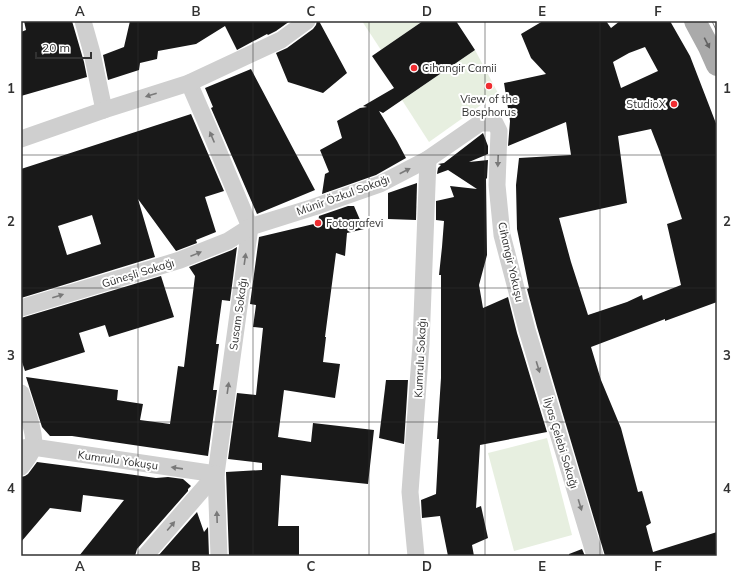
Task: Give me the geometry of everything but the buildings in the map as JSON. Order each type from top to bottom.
[{"type":"main road","points":[[695,21],[717,65]]},
{"type":"street","points":[[83,21],[92,53],[104,110]]},
{"type":"street","points":[[21,139],[104,110],[189,83],[281,40],[307,21]]},
{"type":"street","points":[[189,83],[250,227]]},
{"type":"street","name":"Münir Özkul Sokağı","points":[[250,227],[380,184],[428,159],[480,123],[494,123]]},
{"type":"street","name":"Cihangir Yokuşu","points":[[494,123],[499,131],[497,186],[502,235],[527,330]]},
{"type":"street","name":"Kumrulu Sokağı","points":[[416,556],[410,492],[421,344],[428,159]]},
{"type":"street","name":"Güneşli Sokağı","points":[[21,308],[180,260],[228,241],[250,227]]},
{"type":"street","name":"Susam Sokağı","points":[[219,556],[216,474],[250,227]]},
{"type":"street","name":"İlyas Çelebi Sokağı","points":[[527,330],[595,556]]},
{"type":"street","points":[[21,393],[34,437],[27,448],[28,458],[21,467]]},
{"type":"street","name":"Kumrulu Yokuşu","points":[[27,448],[216,474]]},
{"type":"street","points":[[145,556],[216,474]]},
{"type":"green space","points":[[362,21],[423,21],[381,50]]},
{"type":"green space","points":[[475,50],[498,93],[429,142],[402,100]]},
{"type":"green space","points":[[547,438],[572,535],[514,551],[488,453]]},
{"type":"tram line","points":[[712,21],[717,32]]},
{"type":"place","name":"Cihangir Camii","points":[[414,68]]},
{"type":"place","name":"View of the Bosphorus","points":[[489,86]]},
{"type":"place","name":"StudioX","points":[[674,104]]},
{"type":"place","name":"Fotografevi","points":[[318,223]]}]
